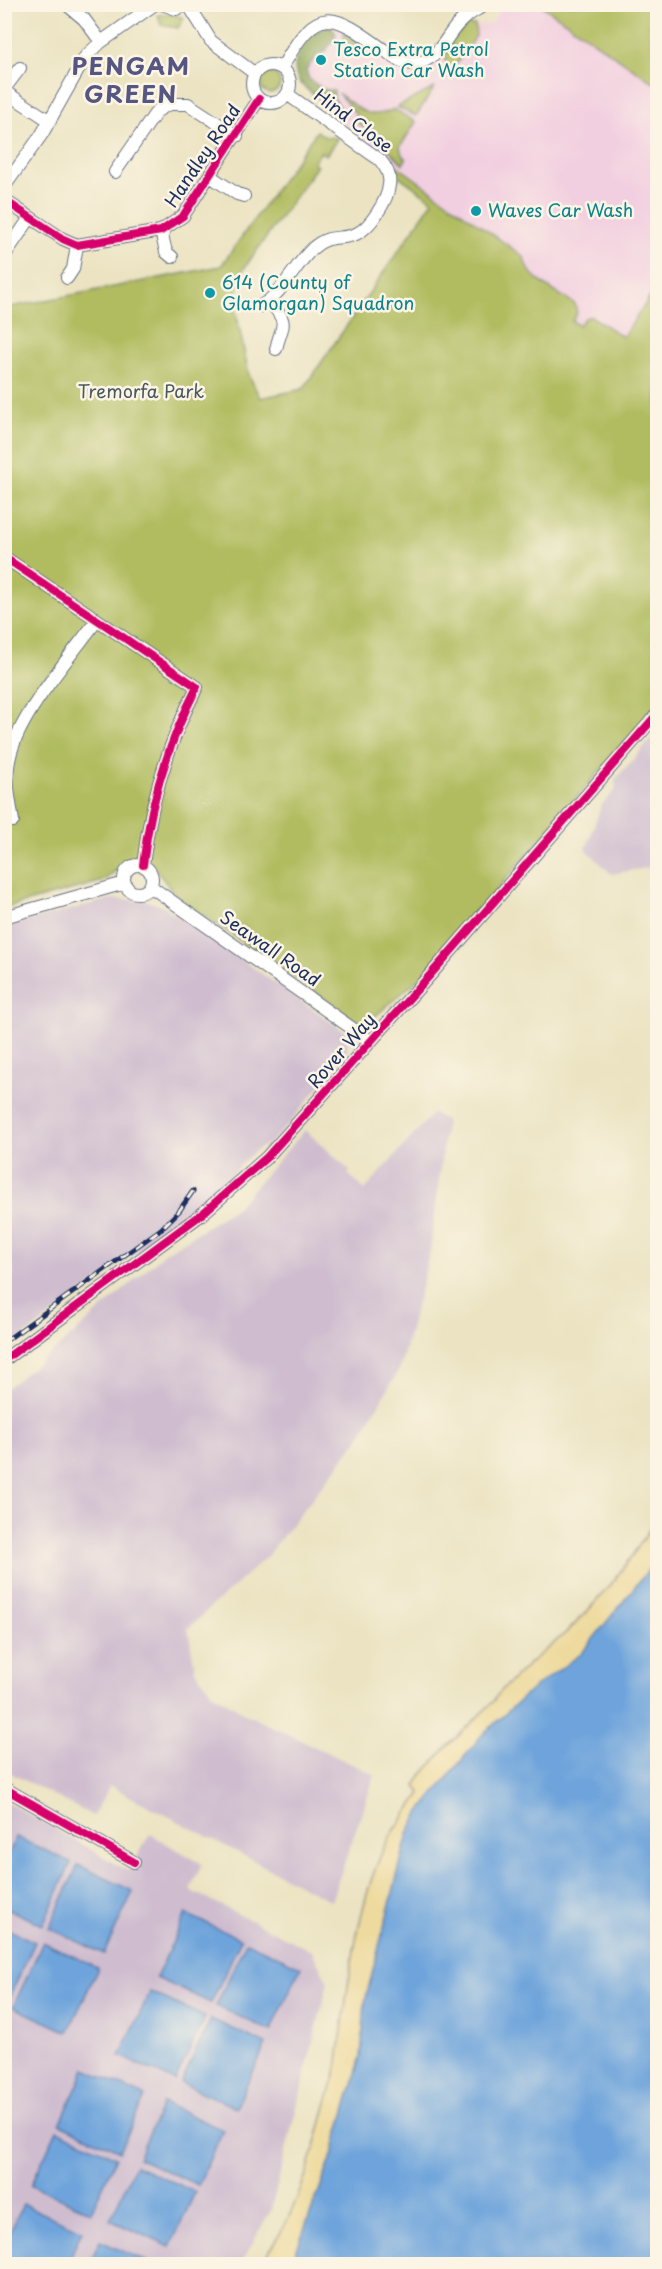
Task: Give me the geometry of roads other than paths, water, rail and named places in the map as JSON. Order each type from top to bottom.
[{"type":"street","points":[[4,187],[50,121],[82,61],[101,42],[155,4]]},
{"type":"street","points":[[162,4],[176,9],[187,4],[211,41],[254,73]]},
{"type":"street","points":[[282,68],[302,34],[320,20],[333,20],[346,24],[402,62],[412,64],[424,61],[436,54],[465,17],[482,4]]},
{"type":"street","points":[[60,7],[84,19],[101,42]]},
{"type":"street","points":[[269,64],[282,68],[290,81],[287,94],[272,103],[259,99],[251,84],[254,73],[269,64]]},
{"type":"street","points":[[20,68],[4,90],[50,121]]},
{"type":"street","name":"Hind Close","points":[[276,349],[284,325],[281,316],[265,304],[305,256],[320,242],[335,236],[353,235],[367,226],[387,193],[390,183],[388,172],[380,160],[287,94]]},
{"type":"street","name":"Handley Road","points":[[77,245],[161,231],[183,216],[259,99]]},
{"type":"street","points":[[115,172],[157,111],[169,104],[188,104],[237,136]]},
{"type":"street","points":[[210,176],[237,194],[244,196]]},
{"type":"street","points":[[4,200],[63,239],[77,245],[74,269],[67,278]]},
{"type":"street","points":[[4,256],[30,218]]},
{"type":"street","points":[[161,231],[166,252],[172,257]]},
{"type":"street","points":[[4,557],[197,687],[182,716],[164,766],[147,835],[143,865],[152,875],[150,886],[137,893],[128,889],[124,875],[129,867],[143,865]]},
{"type":"street","points":[[13,821],[7,785],[11,752],[26,719],[97,620]]},
{"type":"street","name":"Rover Way","points":[[4,1360],[157,1248],[227,1193],[283,1141],[657,713]]},
{"type":"street","points":[[4,917],[125,883]]},
{"type":"street","name":"Seawall Road","points":[[150,886],[370,1041]]},
{"type":"street","points":[[4,1788],[134,1862]]},
{"type":"water","points":[[657,1559],[657,2264],[291,2264],[330,2162],[361,2056],[365,2001],[408,1833],[419,1813],[481,1736],[532,1689],[581,1654]]},
{"type":"water","points":[[16,1837],[71,1862],[43,1925],[5,1908],[5,1864]]},
{"type":"water","points":[[78,1865],[133,1891],[104,1954],[49,1928]]},
{"type":"water","points":[[186,1914],[241,1939],[211,2003],[156,1978]]},
{"type":"water","points":[[5,1928],[35,1942],[7,2002],[4,2001]]},
{"type":"water","points":[[43,1942],[98,1968],[68,2032],[13,2007]]},
{"type":"water","points":[[246,1942],[301,1967],[271,2031],[216,2006]]},
{"type":"water","points":[[150,1992],[205,2017],[175,2081],[120,2056]]},
{"type":"water","points":[[211,2019],[266,2044],[236,2108],[181,2083]]},
{"type":"water","points":[[85,2069],[145,2096],[120,2151],[60,2124]]},
{"type":"water","points":[[163,2103],[223,2130],[198,2185],[138,2158]]},
{"type":"water","points":[[57,2130],[116,2157],[91,2212],[31,2185]]},
{"type":"water","points":[[135,2165],[195,2192],[170,2247],[110,2220]]},
{"type":"water","points":[[23,2204],[82,2231],[67,2264],[10,2264],[5,2262],[5,2243]]},
{"type":"water","points":[[100,2241],[152,2264],[89,2264]]},
{"type":"railway","points":[[4,1342],[161,1229],[179,1211],[193,1191]]},
{"type":"place","name":"Tesco Extra Petrol Station Car Wash","points":[[321,60]]},
{"type":"place","name":"Waves Car Wash","points":[[476,211]]},
{"type":"place","name":"614 (County of Glamorgan) Squadron","points":[[210,293]]},
{"type":"district","name":"PENGAM GREEN","points":[[131,81]]},
{"type":"park label","name":"Tremorfa Park","points":[[141,392]]}]
